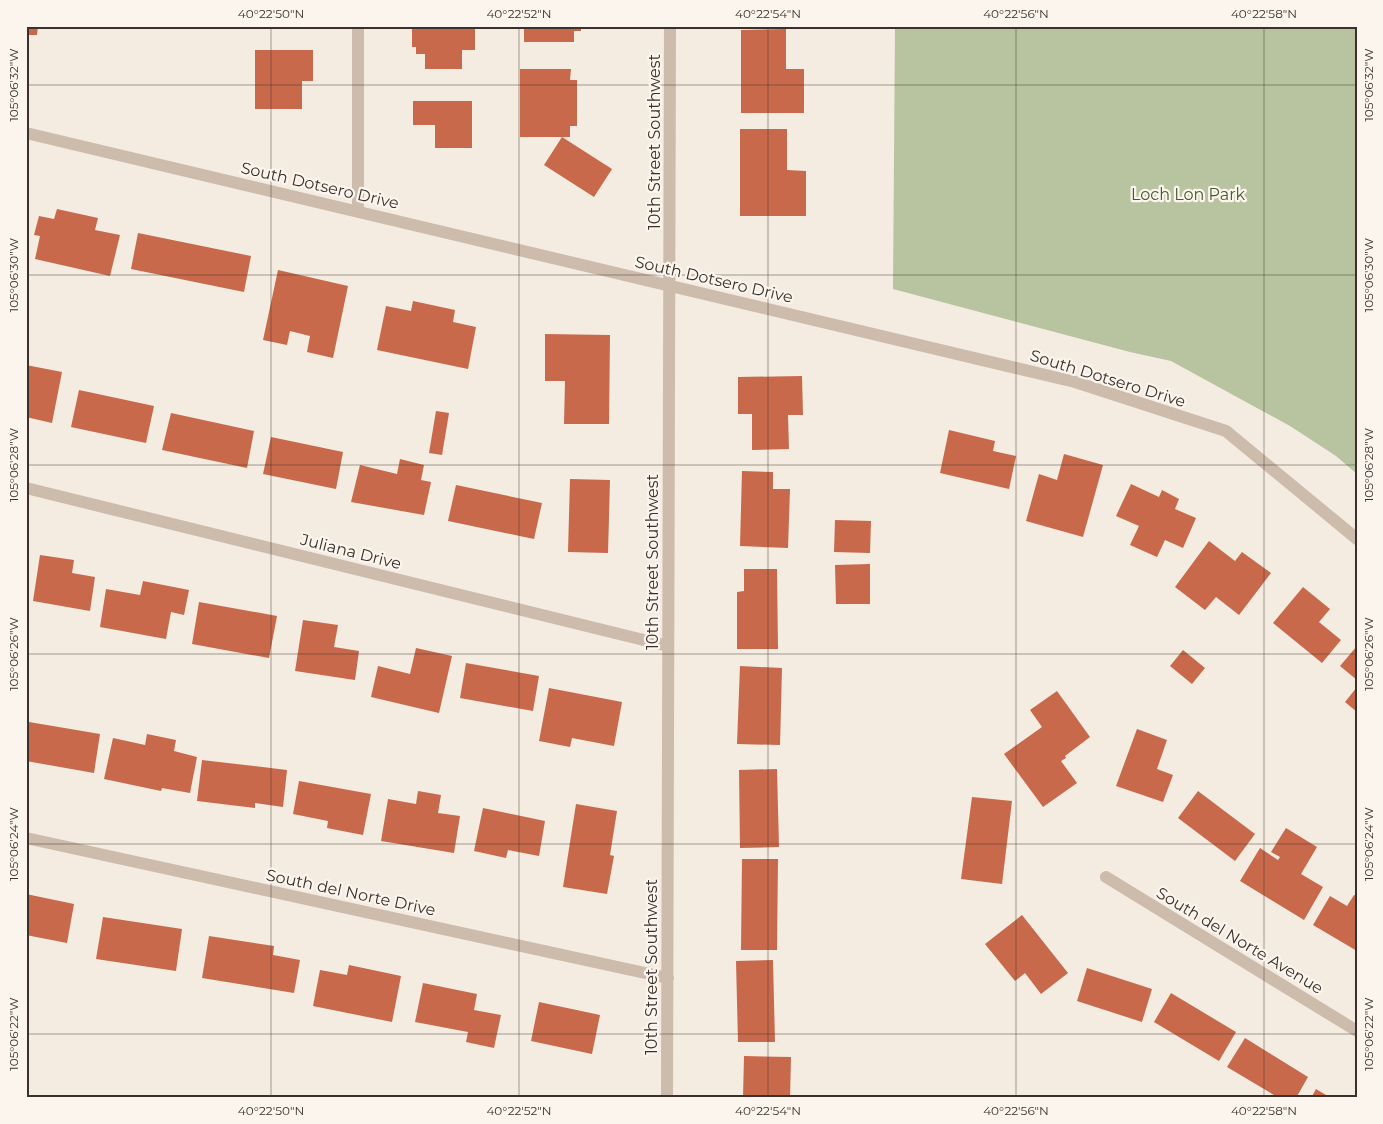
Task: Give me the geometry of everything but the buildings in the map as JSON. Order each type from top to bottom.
[{"type":"street","points":[[358,26],[358,211]]},
{"type":"street","name":"10th Street Southwest","points":[[667,1098],[670,26]]},
{"type":"street","name":"South Dotsero Drive","points":[[26,133],[1075,382],[1226,431],[1357,539]]},
{"type":"street","name":"Juliana Drive","points":[[26,488],[668,646]]},
{"type":"street","name":"South del Norte Drive","points":[[26,838],[668,978]]},
{"type":"street","name":"South del Norte Avenue","points":[[1106,878],[1357,1031]]},
{"type":"green space","name":"Loch Lon Park","points":[[895,26],[1357,26],[1357,474],[1336,456],[1290,426],[1171,361],[1130,352],[893,289]]}]
